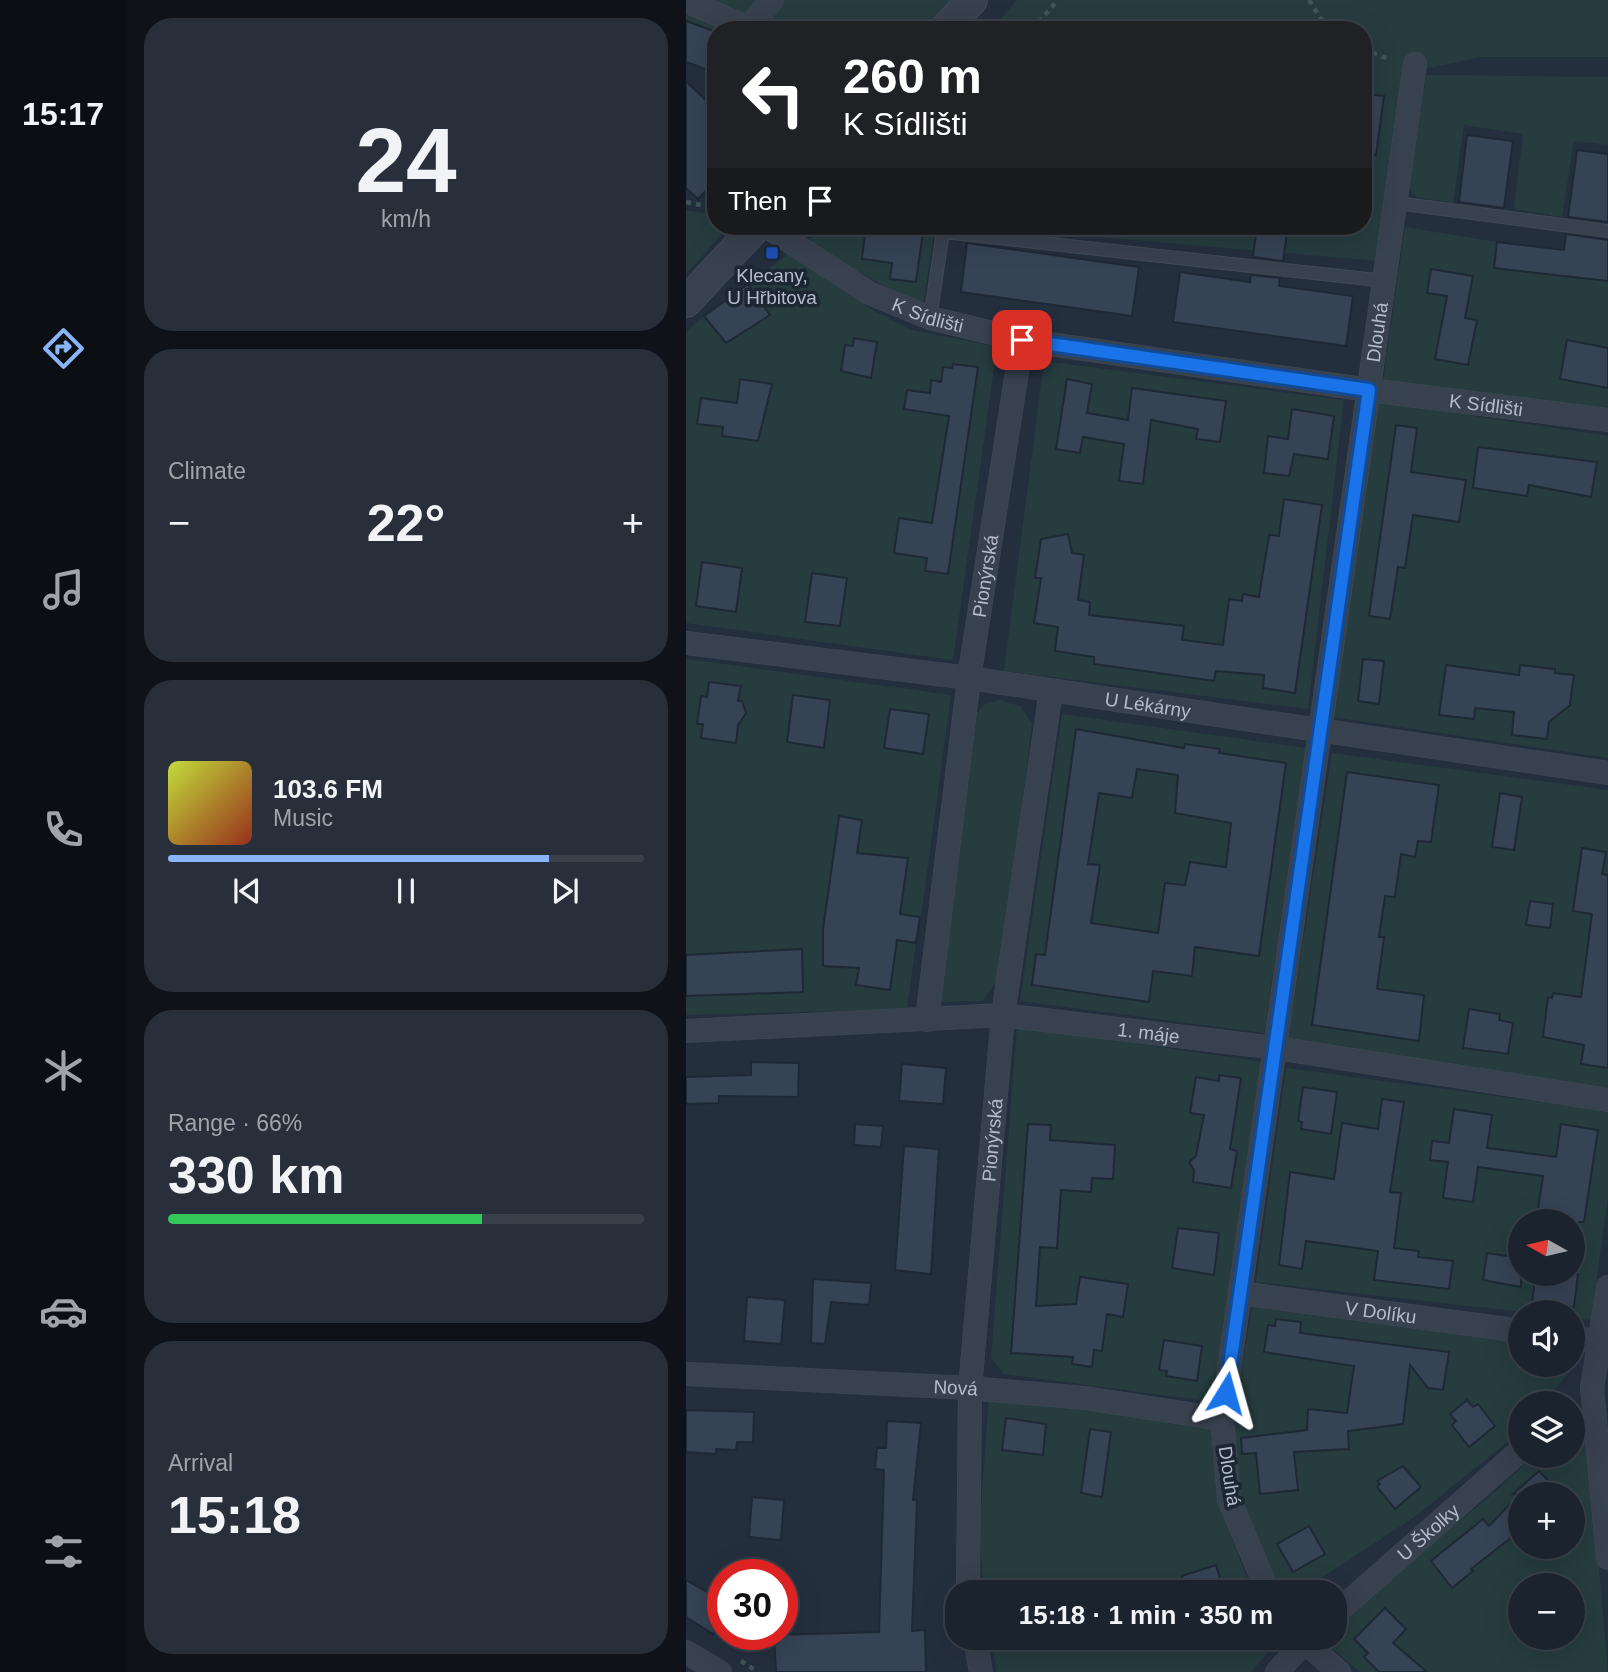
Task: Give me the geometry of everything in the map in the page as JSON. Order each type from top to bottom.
[{"type":"street","points":[[754,21],[772,0]]},
{"type":"street","points":[[686,1],[732,21]]},
{"type":"street","points":[[958,21],[976,9]]},
{"type":"street","name":"Dlouhá","points":[[1263,1580],[1229,1499],[1222,1419],[1276,1048],[1318,729],[1386,281],[1415,64]]},
{"type":"street","points":[[686,302],[749,235]]},
{"type":"street","name":"K Sídlišti","points":[[780,235],[869,293],[930,318],[1022,340],[1369,390],[1608,420]]},
{"type":"street","name":"Pionýrská","points":[[927,1020],[969,678],[1022,340]]},
{"type":"street","name":"U Lékárny","points":[[686,643],[969,678],[1608,773]]},
{"type":"street","name":"Pionýrská","points":[[968,1580],[970,1388],[1003,1015],[1051,691]]},
{"type":"street","name":"1. máje","points":[[686,1031],[1003,1015],[1276,1048],[1608,1100]]},
{"type":"street","points":[[1608,1287],[1599,1341],[1608,1558]]},
{"type":"street","name":"V Dolíku","points":[[1240,1293],[1508,1329]]},
{"type":"street","points":[[1585,1339],[1599,1341]]},
{"type":"street","name":"Nová","points":[[686,1374],[970,1388],[1085,1398],[1222,1419]]},
{"type":"street","points":[[1585,1396],[1600,1385]]},
{"type":"street","name":"U Školky","points":[[1347,1603],[1508,1461]]},
{"type":"street","points":[[977,1650],[981,1672]]},
{"type":"street","points":[[1277,1672],[1295,1650]]},
{"type":"street","points":[[1316,1650],[1339,1672]]},
{"type":"street","points":[[686,1652],[720,1672]]},
{"type":"lane","points":[[1397,203],[1608,231]]},
{"type":"lane","points":[[930,318],[943,235]]},
{"type":"lane","points":[[970,235],[1386,281]]},
{"type":"path","points":[[1040,21],[1058,0]]},
{"type":"path","points":[[1309,0],[1322,21]]},
{"type":"path","points":[[976,9],[992,21]]},
{"type":"path","points":[[1372,54],[1380,58],[1415,64]]},
{"type":"path","points":[[686,202],[707,206]]},
{"type":"green space","points":[[686,0],[950,0],[930,21],[707,21],[707,29],[686,21]]},
{"type":"green space","points":[[1017,0],[1608,0],[1608,57],[1482,57],[1399,74],[1405,75],[1378,261],[1075,235],[1372,235],[1372,21],[1001,19]]},
{"type":"green space","points":[[1426,75],[1608,77],[1608,145],[1574,141],[1562,217],[1514,209],[1523,134],[1464,125],[1453,203],[1416,197],[1409,187]]},
{"type":"green space","points":[[686,210],[707,214],[707,235],[721,235],[686,274]]},
{"type":"green space","points":[[1405,227],[1497,242],[1495,268],[1608,281],[1608,411],[1383,381]]},
{"type":"green space","points":[[814,235],[934,235],[923,307],[832,257],[810,240]]},
{"type":"green space","points":[[788,254],[874,311],[912,330],[997,347],[953,660],[686,623],[686,332],[704,316],[727,343],[770,315],[748,284]]},
{"type":"green space","points":[[1044,361],[1344,400],[1308,709],[1004,671]]},
{"type":"green space","points":[[1375,401],[1608,436],[1608,758],[1333,717]]},
{"type":"green space","points":[[686,659],[951,695],[921,917],[882,911],[879,938],[916,943],[907,1009],[686,1015]]},
{"type":"green space","points":[[1000,700],[1020,706],[1032,723],[1002,974],[982,1001],[938,1002],[970,721],[985,704]]},
{"type":"green space","points":[[1062,714],[1306,748],[1264,1033],[1020,1001]]},
{"type":"green space","points":[[1332,753],[1608,790],[1608,1088],[1288,1039]]},
{"type":"green space","points":[[1017,1026],[1262,1062],[1214,1402],[1004,1374],[991,1358]]},
{"type":"green space","points":[[1286,1068],[1608,1111],[1608,1197],[1591,1320],[1585,1319],[1585,1300],[1508,1300],[1508,1310],[1256,1282]]},
{"type":"green space","points":[[1252,1307],[1508,1341],[1508,1377],[1565,1377],[1553,1391],[1508,1391],[1508,1442],[1413,1518],[1318,1580],[1273,1580],[1264,1560],[1251,1528],[1237,1478],[1234,1442],[1236,1404]]},
{"type":"green space","points":[[989,1395],[1211,1427],[1215,1470],[1224,1512],[1249,1580],[982,1580],[980,1523]]},
{"type":"green space","points":[[1587,1430],[1608,1672],[1360,1672],[1334,1650],[1347,1650],[1347,1620],[1413,1558],[1487,1499],[1520,1468],[1585,1468]]},
{"type":"green space","points":[[992,1650],[1268,1650],[1251,1672],[997,1672]]},
{"type":"building","points":[[686,21],[707,29],[707,70],[686,62]]},
{"type":"building","points":[[686,81],[707,101],[707,190],[698,199],[686,188]]},
{"type":"building","points":[[1372,95],[1384,96],[1376,155],[1372,155]]},
{"type":"building","points":[[1467,135],[1513,141],[1504,208],[1459,202]]},
{"type":"building","points":[[1577,150],[1608,154],[1608,222],[1568,217]]},
{"type":"building","points":[[1566,234],[1608,240],[1608,281],[1494,268],[1497,242],[1564,250]]},
{"type":"building","points":[[865,235],[922,235],[916,282],[890,279],[892,263],[862,259]]},
{"type":"building","points":[[1256,235],[1287,235],[1283,261],[1253,257]]},
{"type":"building","points":[[967,243],[1139,267],[1132,316],[961,292]]},
{"type":"building","points":[[1431,269],[1473,276],[1465,318],[1477,320],[1468,365],[1435,359],[1447,296],[1427,293]]},
{"type":"building","points":[[1180,272],[1250,282],[1251,275],[1280,278],[1279,286],[1353,296],[1346,346],[1173,322]]},
{"type":"building","points":[[748,284],[770,315],[726,343],[704,316]]},
{"type":"building","points":[[854,338],[877,342],[871,378],[841,371],[845,345],[853,346]]},
{"type":"building","points":[[1567,340],[1608,348],[1608,388],[1560,379]]},
{"type":"building","points":[[953,364],[978,367],[948,574],[925,571],[927,558],[894,553],[899,518],[932,523],[949,416],[904,409],[907,390],[930,393],[931,380],[941,382],[943,367],[952,368]]},
{"type":"building","points":[[740,379],[772,384],[758,441],[722,436],[723,427],[697,424],[701,398],[737,403]]},
{"type":"building","points":[[1067,379],[1092,384],[1087,413],[1128,420],[1132,388],[1226,401],[1220,442],[1196,439],[1198,429],[1151,420],[1143,484],[1119,481],[1124,444],[1083,437],[1080,453],[1056,449]]},
{"type":"building","points":[[1292,409],[1334,416],[1328,459],[1294,454],[1289,476],[1264,473],[1268,436],[1288,439]]},
{"type":"building","points":[[1396,425],[1417,428],[1411,472],[1466,480],[1459,522],[1413,515],[1405,568],[1398,567],[1390,619],[1369,616]]},
{"type":"building","points":[[1478,447],[1597,462],[1591,497],[1529,485],[1527,496],[1473,488]]},
{"type":"building","points":[[1284,499],[1322,505],[1295,693],[1263,688],[1264,675],[1216,671],[1214,681],[1094,664],[1094,657],[1055,651],[1058,627],[1034,623],[1041,578],[1035,578],[1041,539],[1068,534],[1072,553],[1084,555],[1078,600],[1090,602],[1089,615],[1184,626],[1182,640],[1223,645],[1229,599],[1242,601],[1243,594],[1259,597],[1269,535],[1279,536]]},
{"type":"building","points":[[702,562],[742,568],[736,612],[696,606]]},
{"type":"building","points":[[812,573],[847,578],[840,626],[805,622]]},
{"type":"building","points":[[1363,659],[1384,661],[1379,704],[1358,701]]},
{"type":"building","points":[[1446,665],[1519,675],[1520,665],[1555,669],[1555,673],[1574,675],[1570,705],[1549,722],[1547,739],[1512,735],[1514,712],[1475,708],[1474,719],[1439,715]]},
{"type":"building","points":[[709,682],[741,686],[738,701],[742,701],[746,713],[738,725],[736,743],[701,738],[703,724],[697,724],[701,696],[707,697]]},
{"type":"building","points":[[793,695],[830,700],[824,748],[787,742]]},
{"type":"building","points":[[890,709],[929,714],[923,754],[884,748]]},
{"type":"building","points":[[1076,729],[1184,748],[1185,744],[1220,749],[1219,753],[1286,763],[1259,956],[1195,947],[1192,976],[1153,971],[1149,1002],[1032,985],[1036,954],[1045,955]],"holes":[[[1137,769],[1178,775],[1175,813],[1231,823],[1226,867],[1190,862],[1185,885],[1165,883],[1158,933],[1091,923],[1100,865],[1088,864],[1099,793],[1132,798]]]},
{"type":"building","points":[[1347,772],[1439,785],[1431,842],[1418,841],[1415,857],[1401,854],[1395,897],[1385,896],[1379,937],[1384,937],[1377,989],[1424,995],[1419,1041],[1312,1025]]},
{"type":"building","points":[[1500,793],[1522,797],[1514,850],[1492,847]]},
{"type":"building","points":[[839,816],[862,820],[857,853],[908,858],[900,914],[920,917],[916,943],[897,940],[890,990],[856,985],[859,968],[823,966],[823,929]]},
{"type":"building","points":[[1582,848],[1606,852],[1602,874],[1608,875],[1608,1068],[1581,1064],[1584,1045],[1543,1037],[1548,997],[1552,998],[1553,993],[1581,997],[1592,914],[1573,911]]},
{"type":"building","points":[[1530,901],[1553,904],[1550,928],[1526,925]]},
{"type":"building","points":[[802,949],[803,992],[686,996],[686,955]]},
{"type":"building","points":[[1469,1009],[1500,1014],[1499,1020],[1513,1023],[1508,1054],[1463,1048]]},
{"type":"building","points":[[751,1062],[799,1063],[798,1097],[719,1096],[719,1103],[686,1104],[686,1077],[751,1075]]},
{"type":"building","points":[[902,1064],[946,1068],[943,1104],[899,1101]]},
{"type":"building","points":[[1219,1075],[1241,1078],[1230,1149],[1237,1151],[1231,1188],[1193,1182],[1194,1170],[1189,1162],[1196,1156],[1204,1115],[1190,1113],[1196,1077],[1219,1081]]},
{"type":"building","points":[[1303,1087],[1337,1092],[1331,1134],[1301,1129],[1302,1122],[1298,1121]]},
{"type":"building","points":[[1382,1099],[1404,1102],[1390,1192],[1401,1193],[1394,1248],[1419,1251],[1418,1257],[1453,1261],[1449,1289],[1374,1280],[1378,1251],[1306,1241],[1302,1269],[1279,1265],[1290,1172],[1334,1179],[1342,1123],[1378,1129]]},
{"type":"building","points":[[1454,1109],[1492,1115],[1487,1148],[1556,1157],[1561,1124],[1598,1130],[1586,1209],[1538,1209],[1543,1176],[1478,1167],[1473,1202],[1443,1198],[1448,1162],[1430,1160],[1432,1141],[1449,1143]]},
{"type":"building","points":[[855,1124],[883,1126],[881,1147],[854,1145]]},
{"type":"building","points":[[1028,1124],[1051,1125],[1050,1140],[1115,1145],[1113,1179],[1092,1178],[1091,1192],[1061,1190],[1057,1248],[1040,1247],[1036,1306],[1076,1304],[1080,1277],[1128,1284],[1123,1317],[1107,1314],[1102,1351],[1094,1350],[1092,1367],[1072,1364],[1073,1357],[1011,1353]]},
{"type":"building","points":[[904,1146],[939,1149],[931,1274],[895,1270]]},
{"type":"building","points":[[1178,1228],[1219,1233],[1214,1275],[1172,1268]]},
{"type":"building","points":[[1487,1253],[1508,1256],[1508,1285],[1483,1280]]},
{"type":"building","points":[[813,1279],[871,1283],[869,1305],[831,1302],[825,1344],[811,1343]]},
{"type":"building","points":[[1534,1286],[1577,1286],[1575,1300],[1532,1300]]},
{"type":"building","points":[[747,1297],[785,1300],[781,1344],[744,1341]]},
{"type":"building","points":[[1276,1319],[1301,1322],[1300,1333],[1449,1352],[1443,1390],[1428,1388],[1410,1365],[1403,1424],[1348,1431],[1349,1449],[1294,1452],[1298,1490],[1260,1494],[1256,1453],[1242,1454],[1241,1438],[1307,1430],[1308,1409],[1347,1413],[1354,1366],[1264,1352],[1268,1325],[1275,1326]]},
{"type":"building","points":[[1164,1340],[1202,1346],[1197,1381],[1166,1376],[1167,1371],[1159,1370]]},
{"type":"building","points":[[1467,1400],[1473,1407],[1478,1404],[1495,1426],[1469,1447],[1452,1425],[1456,1421],[1450,1414]]},
{"type":"building","points":[[686,1410],[754,1412],[753,1442],[737,1442],[736,1450],[716,1449],[716,1454],[686,1452]]},
{"type":"building","points":[[1006,1418],[1046,1424],[1043,1455],[1002,1450]]},
{"type":"building","points":[[887,1421],[921,1423],[913,1500],[917,1500],[912,1631],[925,1630],[926,1672],[776,1672],[775,1650],[798,1650],[798,1634],[879,1632],[884,1470],[875,1469],[877,1448],[886,1448]]},
{"type":"building","points":[[1090,1429],[1111,1432],[1102,1497],[1081,1493]]},
{"type":"building","points":[[1403,1466],[1421,1487],[1395,1509],[1377,1487],[1380,1484],[1377,1481]]},
{"type":"building","points":[[1539,1471],[1550,1482],[1527,1482]]},
{"type":"building","points":[[752,1497],[784,1500],[781,1540],[749,1537]]},
{"type":"building","points":[[1508,1506],[1508,1540],[1452,1588],[1431,1561],[1483,1519],[1489,1526]]},
{"type":"building","points":[[1309,1526],[1325,1554],[1293,1572],[1277,1544]]},
{"type":"building","points":[[1216,1565],[1220,1580],[1183,1580],[1182,1576]]},
{"type":"building","points":[[686,1580],[707,1592],[707,1630],[686,1617]]},
{"type":"building","points":[[1385,1608],[1406,1629],[1393,1643],[1427,1672],[1379,1672],[1364,1657],[1368,1653],[1354,1639]]},
{"type":"place","name":"Klecany, U Hřbitova","points":[[772,253]]},
{"type":"route","points":[[1022,340],[1369,390],[1318,729],[1276,1048],[1226,1393]]}]
